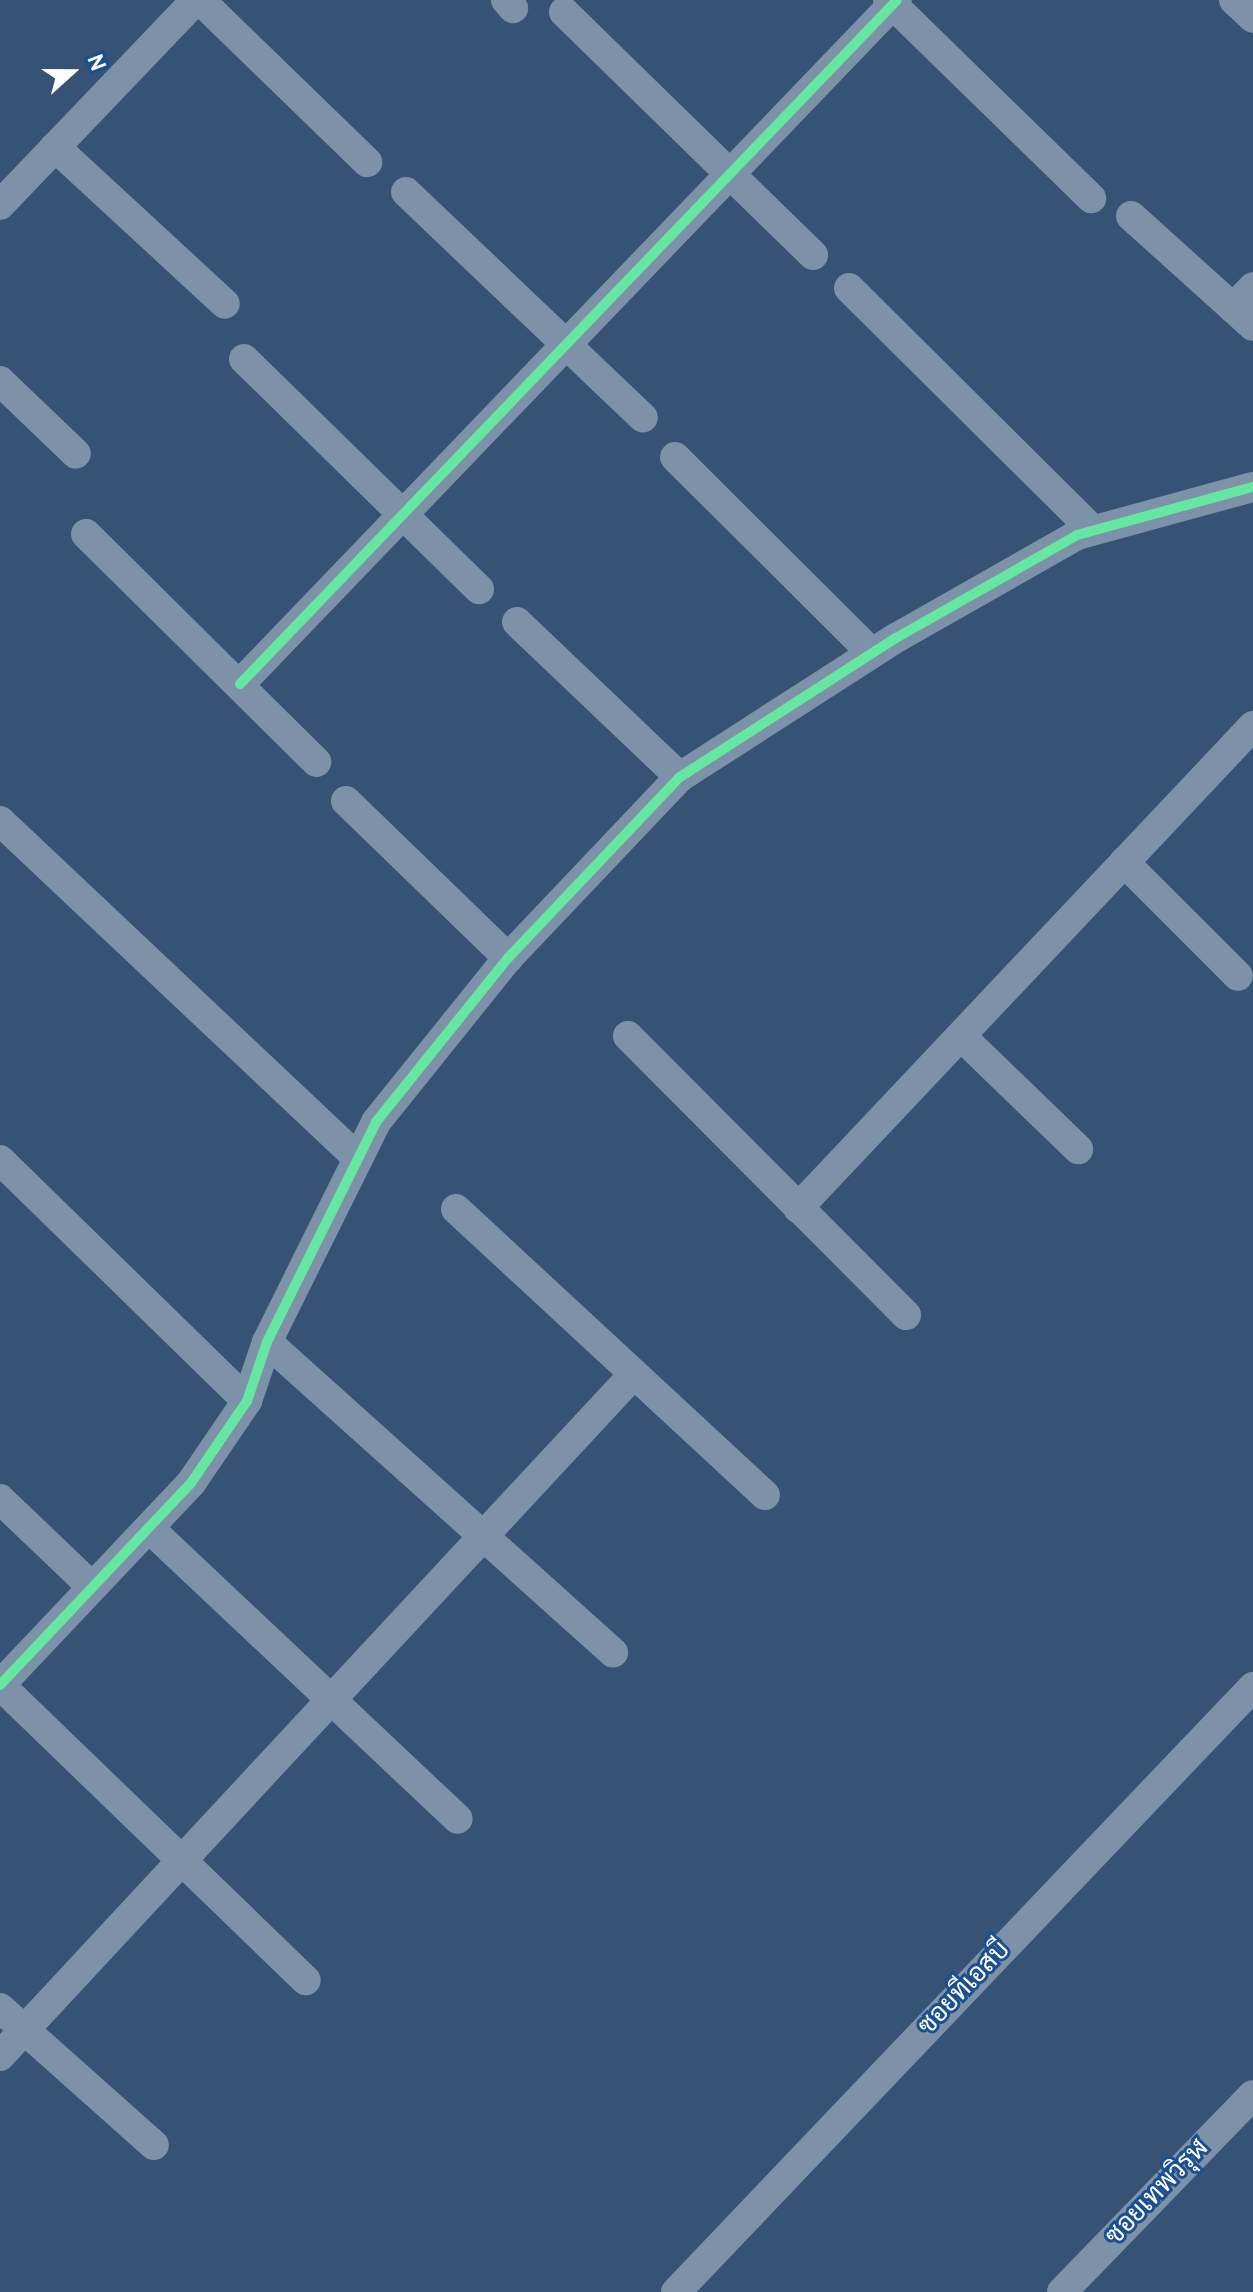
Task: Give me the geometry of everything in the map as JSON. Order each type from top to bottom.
[{"type":"street","points":[[0,205],[198,0],[367,162]]},
{"type":"street","points":[[1234,0],[1253,18]]},
{"type":"street","points":[[240,684],[892,1],[1091,198]]},
{"type":"street","points":[[564,12],[733,170],[813,255]]},
{"type":"street","points":[[55,147],[225,304]]},
{"type":"street","points":[[406,192],[643,418]]},
{"type":"street","points":[[1131,216],[1246,307]]},
{"type":"street","points":[[849,288],[1093,530]]},
{"type":"street","points":[[244,359],[479,589]]},
{"type":"street","points":[[0,381],[76,454]]},
{"type":"street","points":[[675,457],[872,653]]},
{"type":"street","points":[[306,1980],[0,1685],[191,1483],[247,1401],[267,1342],[376,1122],[508,958],[680,777],[872,653],[1093,530],[1253,487]]},
{"type":"street","points":[[86,534],[316,762]]},
{"type":"street","points":[[517,622],[680,777]]},
{"type":"street","points":[[798,1208],[1253,726]]},
{"type":"street","points":[[346,801],[508,958]]},
{"type":"street","points":[[0,821],[358,1158]]},
{"type":"street","points":[[1124,862],[1238,976]]},
{"type":"street","points":[[628,1036],[906,1315]]},
{"type":"street","points":[[961,1036],[1078,1149]]},
{"type":"street","points":[[0,1160],[247,1401]]},
{"type":"street","points":[[456,1209],[765,1495]]},
{"type":"street","points":[[267,1342],[613,1652]]},
{"type":"street","points":[[0,2056],[634,1374]]},
{"type":"street","points":[[0,1499],[92,1587]]},
{"type":"street","points":[[149,1528],[458,1819]]},
{"type":"street","name":"ซอยทีเอสบี","points":[[676,2292],[1253,1687]]},
{"type":"street","points":[[0,2008],[154,2145]]},
{"type":"street","name":"ซอยเทพวิรุฬ","points":[[1062,2292],[1253,2095]]},
{"type":"cycle path","points":[[240,684],[897,0]]},
{"type":"cycle path","points":[[0,1685],[191,1483],[247,1401],[267,1342],[376,1122],[508,958],[680,777],[896,638],[1077,535],[1253,487]]}]
